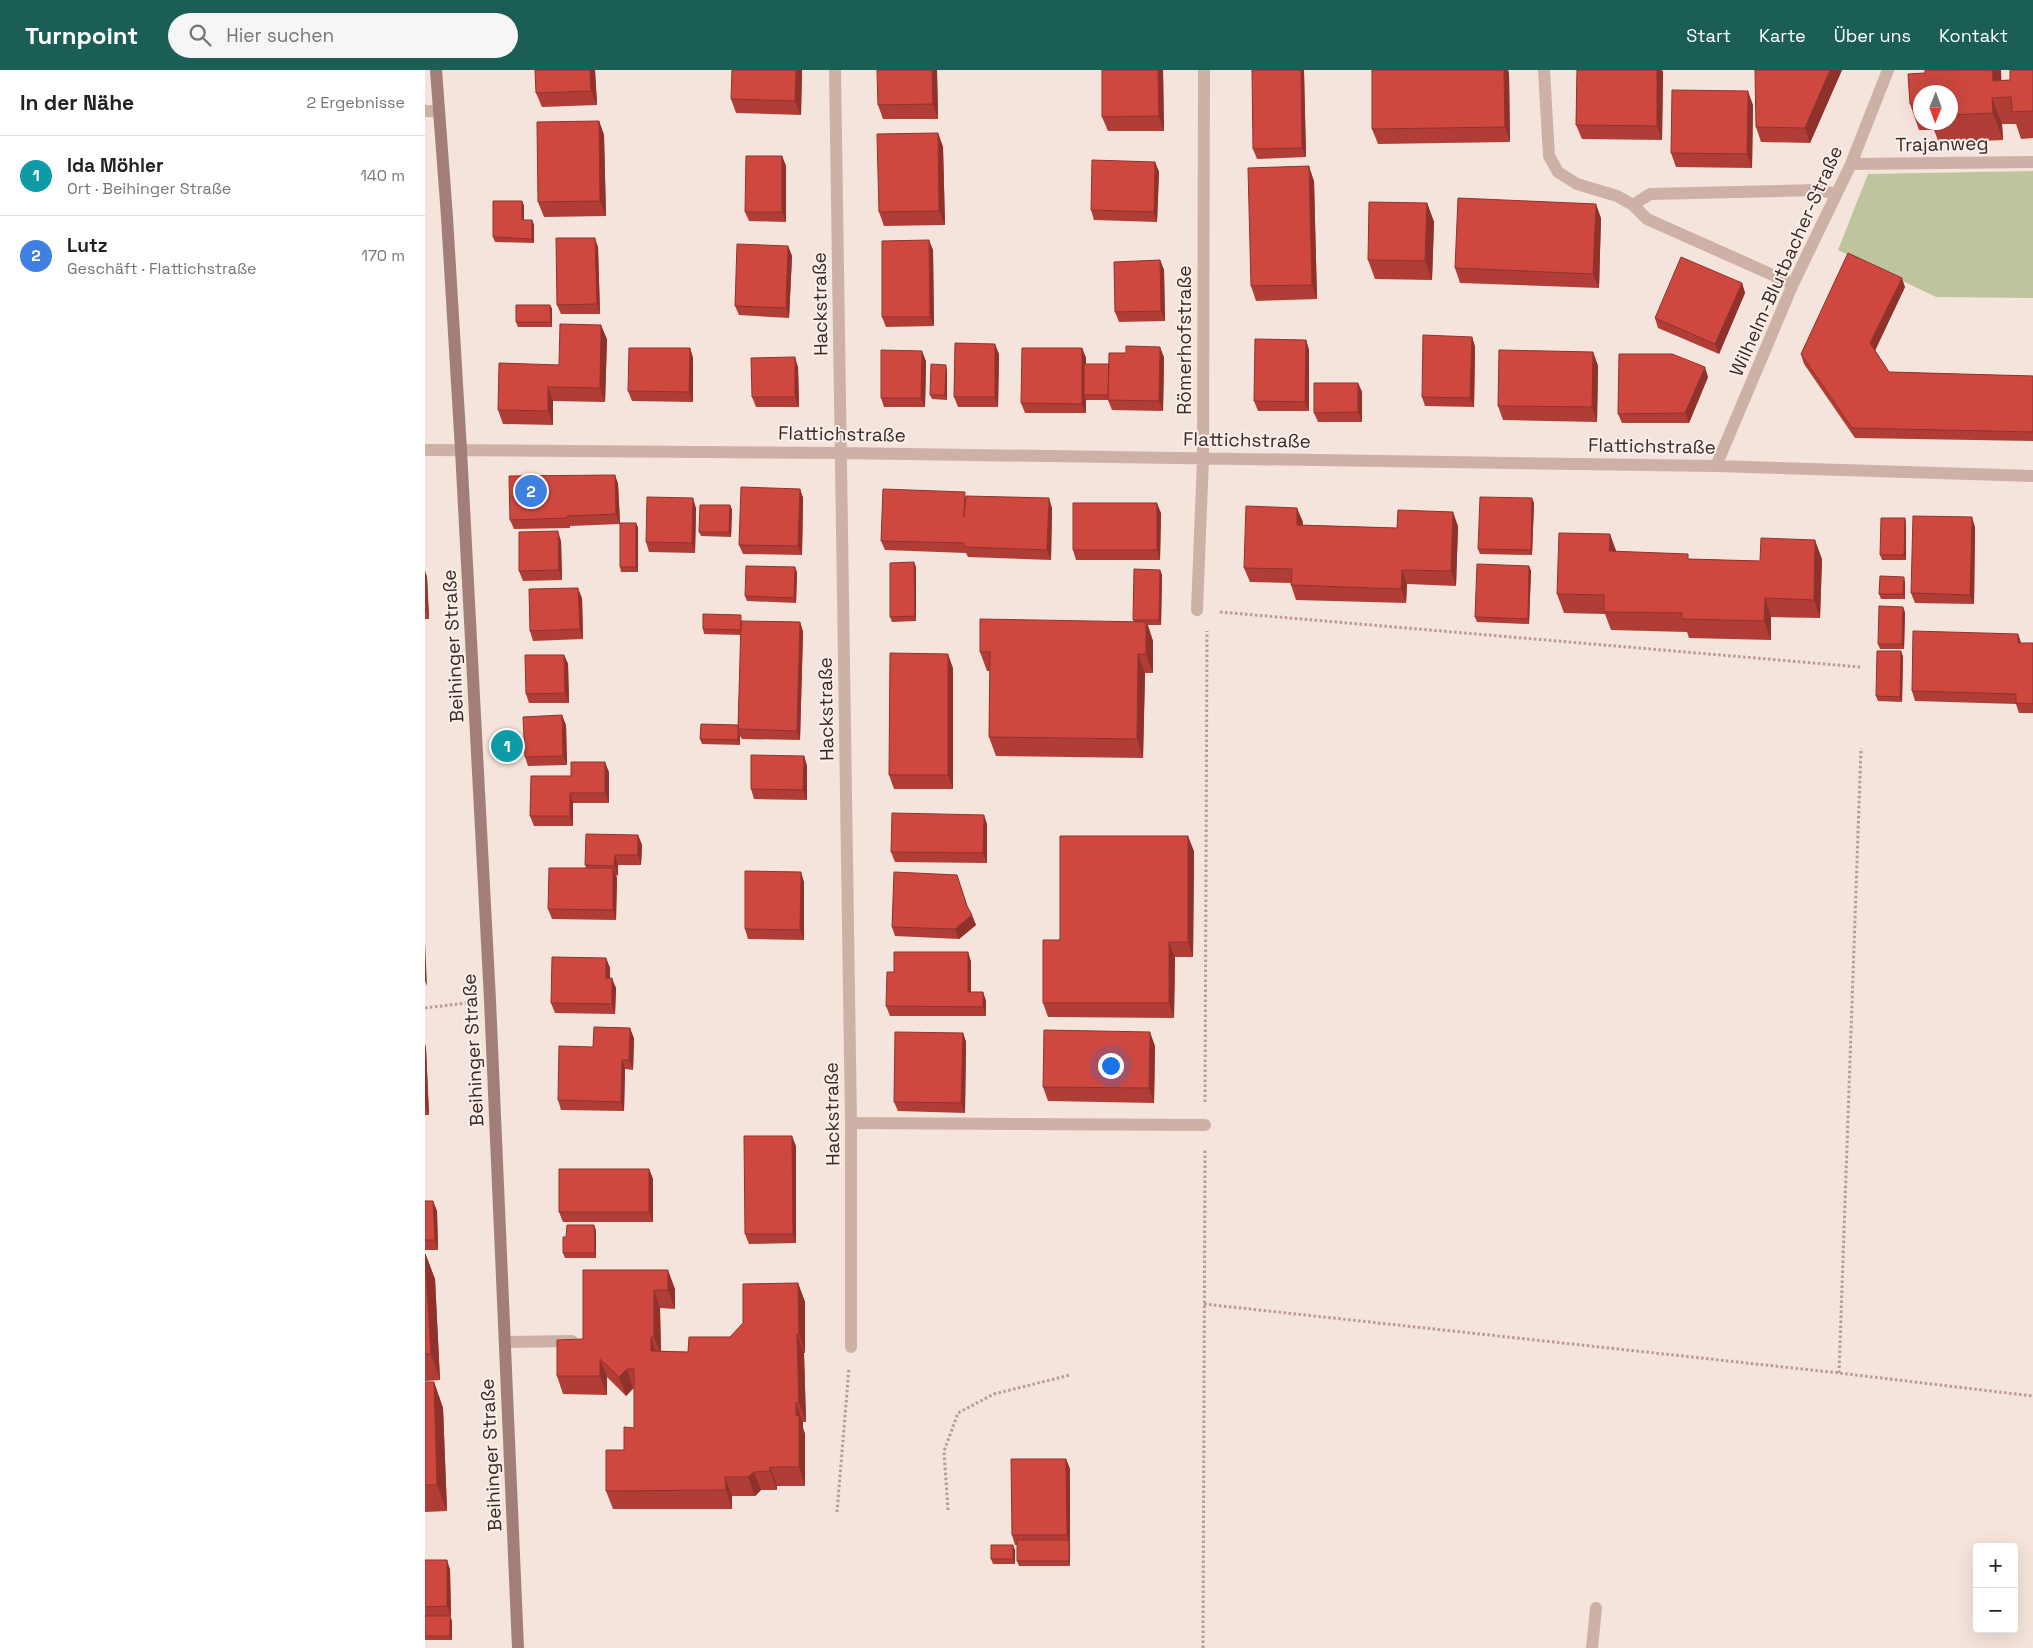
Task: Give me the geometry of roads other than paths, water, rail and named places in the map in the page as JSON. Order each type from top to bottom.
[{"type":"main road","name":"Beihinger Straße","points":[[436,70],[431,111],[447,217],[461,450],[490,1000],[518,1648]]},
{"type":"street","name":"Hackstraße","points":[[835,70],[851,1123],[851,1347]]},
{"type":"street","name":"Römerhofstraße","points":[[1197,610],[1203,458],[1204,70]]},
{"type":"street","points":[[1544,70],[1549,156],[1558,172],[1577,184],[1617,196],[1633,205],[1647,219],[1793,284]]},
{"type":"street","name":"Wilhelm-Blutbacher-Straße","points":[[1716,466],[1793,284],[1851,164],[1888,70]]},
{"type":"street","name":"Trajanweg","points":[[1851,164],[2033,162]]},
{"type":"street","points":[[1633,205],[1650,194],[1818,190],[1836,194]]},
{"type":"street","name":"Flattichstraße","points":[[425,450],[841,453],[1716,466],[2033,476]]},
{"type":"street","points":[[851,1123],[1205,1125]]},
{"type":"street","points":[[505,1342],[585,1342]]},
{"type":"street","points":[[1592,1648],[1596,1608]]},
{"type":"place","name":"Lutz","points":[[531,491]]},
{"type":"place","name":"Ida Möhler","points":[[507,746]]}]
